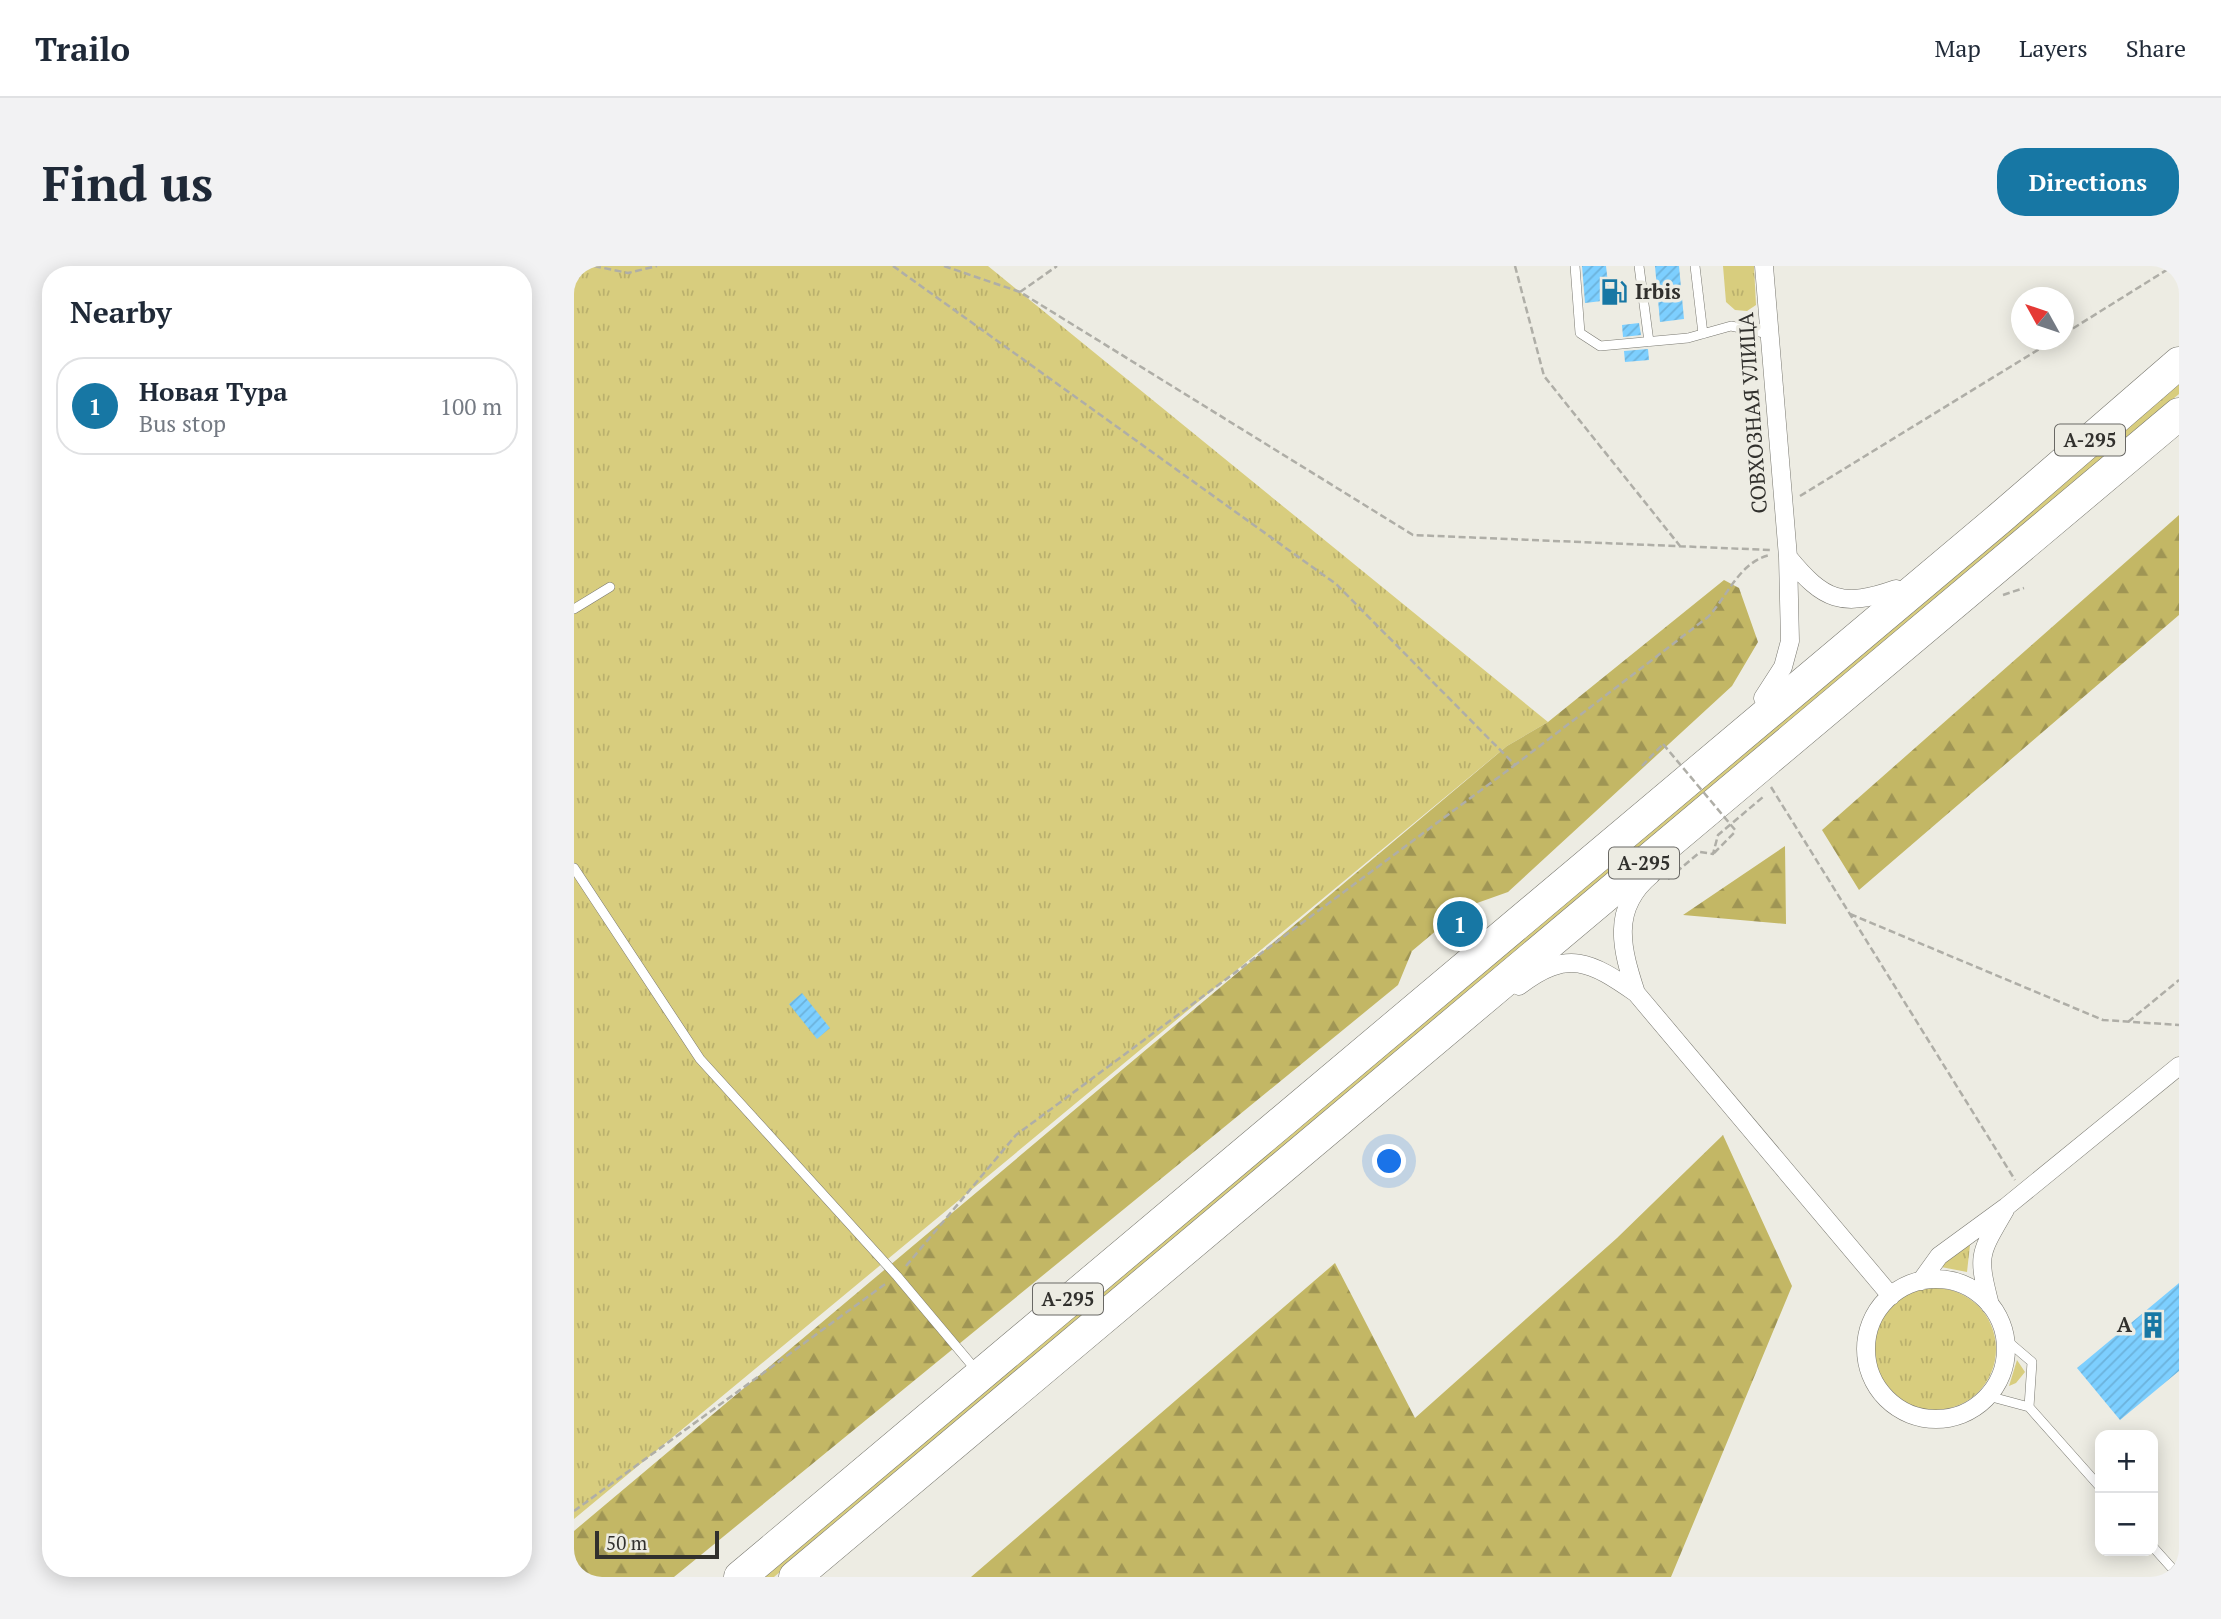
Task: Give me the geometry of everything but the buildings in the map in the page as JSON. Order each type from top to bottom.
[{"type":"highway","name":"А-295","points":[[740,1577],[2000,518],[2179,363]]},
{"type":"highway","name":"А-295","points":[[794,1577],[1407,1060],[1763,778],[2179,414]]},
{"type":"street","name":"СОВХОЗНАЯ УЛИЦА","points":[[1763,698],[1783,667],[1790,641],[1788,554],[1764,266]]},
{"type":"street","name":"А-295","points":[[1396,1023],[1432,981],[1473,940],[1954,541],[2000,518]]},
{"type":"street","points":[[1788,554],[1806,579],[1834,598],[1860,600],[1896,589]]},
{"type":"street","points":[[1636,993],[1620,936],[1623,913],[1631,897],[1645,880],[1763,778]]},
{"type":"street","points":[[1407,1060],[1423,1058],[1442,1049],[1548,967],[1585,963],[1601,969],[1636,993],[1891,1296]]},
{"type":"street","points":[[2006,1207],[1985,1244],[1979,1264],[1990,1305],[2005,1339],[2003,1368],[1988,1396],[1961,1415],[1945,1419],[1913,1416],[1886,1399],[1869,1371],[1867,1339],[1877,1311],[1891,1296],[1921,1281],[1939,1256],[2023,1194],[2179,1066]]},
{"type":"street","points":[[1921,1281],[1959,1283],[1990,1305]]},
{"type":"lane","points":[[1575,266],[1580,333],[1600,346],[1703,334],[1731,326],[1769,334]]},
{"type":"lane","points":[[1639,266],[1649,342]]},
{"type":"lane","points":[[1695,266],[1703,334]]},
{"type":"lane","points":[[574,609],[610,587]]},
{"type":"lane","points":[[574,868],[700,1059],[897,1276],[979,1374]]},
{"type":"lane","points":[[2005,1339],[2032,1362],[2029,1406]]},
{"type":"lane","points":[[1988,1396],[2029,1406],[2095,1481]]},
{"type":"lane","points":[[2158,1552],[2179,1576]]},
{"type":"path","points":[[594,266],[628,273],[657,266]]},
{"type":"path","points":[[893,266],[1336,584],[1515,765]]},
{"type":"path","points":[[944,266],[1020,292],[1413,535],[1680,546],[1788,554]]},
{"type":"path","points":[[1020,292],[1057,266]]},
{"type":"path","points":[[1515,266],[1544,376],[1680,546]]},
{"type":"path","points":[[2074,327],[2173,266]]},
{"type":"path","points":[[1782,507],[2038,350]]},
{"type":"path","points":[[574,1511],[897,1276],[1016,1135],[1515,765],[1708,617],[1722,602],[1735,579],[1750,565],[1764,556],[1788,554]]},
{"type":"path","points":[[1642,766],[1663,744],[1737,831],[1713,854]]},
{"type":"path","points":[[1763,778],[2023,1194]]},
{"type":"path","points":[[1850,914],[2104,1020],[2179,1025]]},
{"type":"path","points":[[2128,1022],[2179,980]]},
{"type":"green space","points":[[574,266],[988,266],[1548,722],[1507,746],[574,1519]]},
{"type":"green space","points":[[1723,266],[1754,266],[1756,305],[1747,311],[1735,310],[1726,302]]},
{"type":"green space","points":[[2179,381],[2179,394],[774,1577],[760,1577]]},
{"type":"green space","points":[[2179,515],[2179,615],[1859,890],[1822,830]]},
{"type":"green space","points":[[1724,580],[1739,588],[1758,642],[1732,686],[1508,892],[1463,908],[1412,951],[1398,985],[674,1577],[574,1577],[574,1531],[1507,746],[1548,722]]},
{"type":"green space","points":[[1785,846],[1786,924],[1683,915]]},
{"type":"green space","points":[[1723,1135],[1792,1286],[1671,1577],[971,1577],[1335,1263],[1415,1418],[1617,1238]]},
{"type":"green space","points":[[1980,1231],[1970,1245],[1967,1272],[1936,1266]]},
{"type":"green space","points":[[1935,1288],[1958,1293],[1978,1306],[1991,1326],[1996,1349],[1991,1372],[1978,1392],[1958,1405],[1935,1410],[1912,1405],[1892,1392],[1879,1372],[1874,1349],[1879,1326],[1892,1306],[1912,1293]]},
{"type":"green space","points":[[2017,1360],[2025,1372],[2016,1383],[2009,1386]]},
{"type":"place","name":"Irbis","points":[[1614,292]]},
{"type":"place","name":"Новая Тура","points":[[1460,924]]},
{"type":"place","name":"А","points":[[2153,1325]]}]
